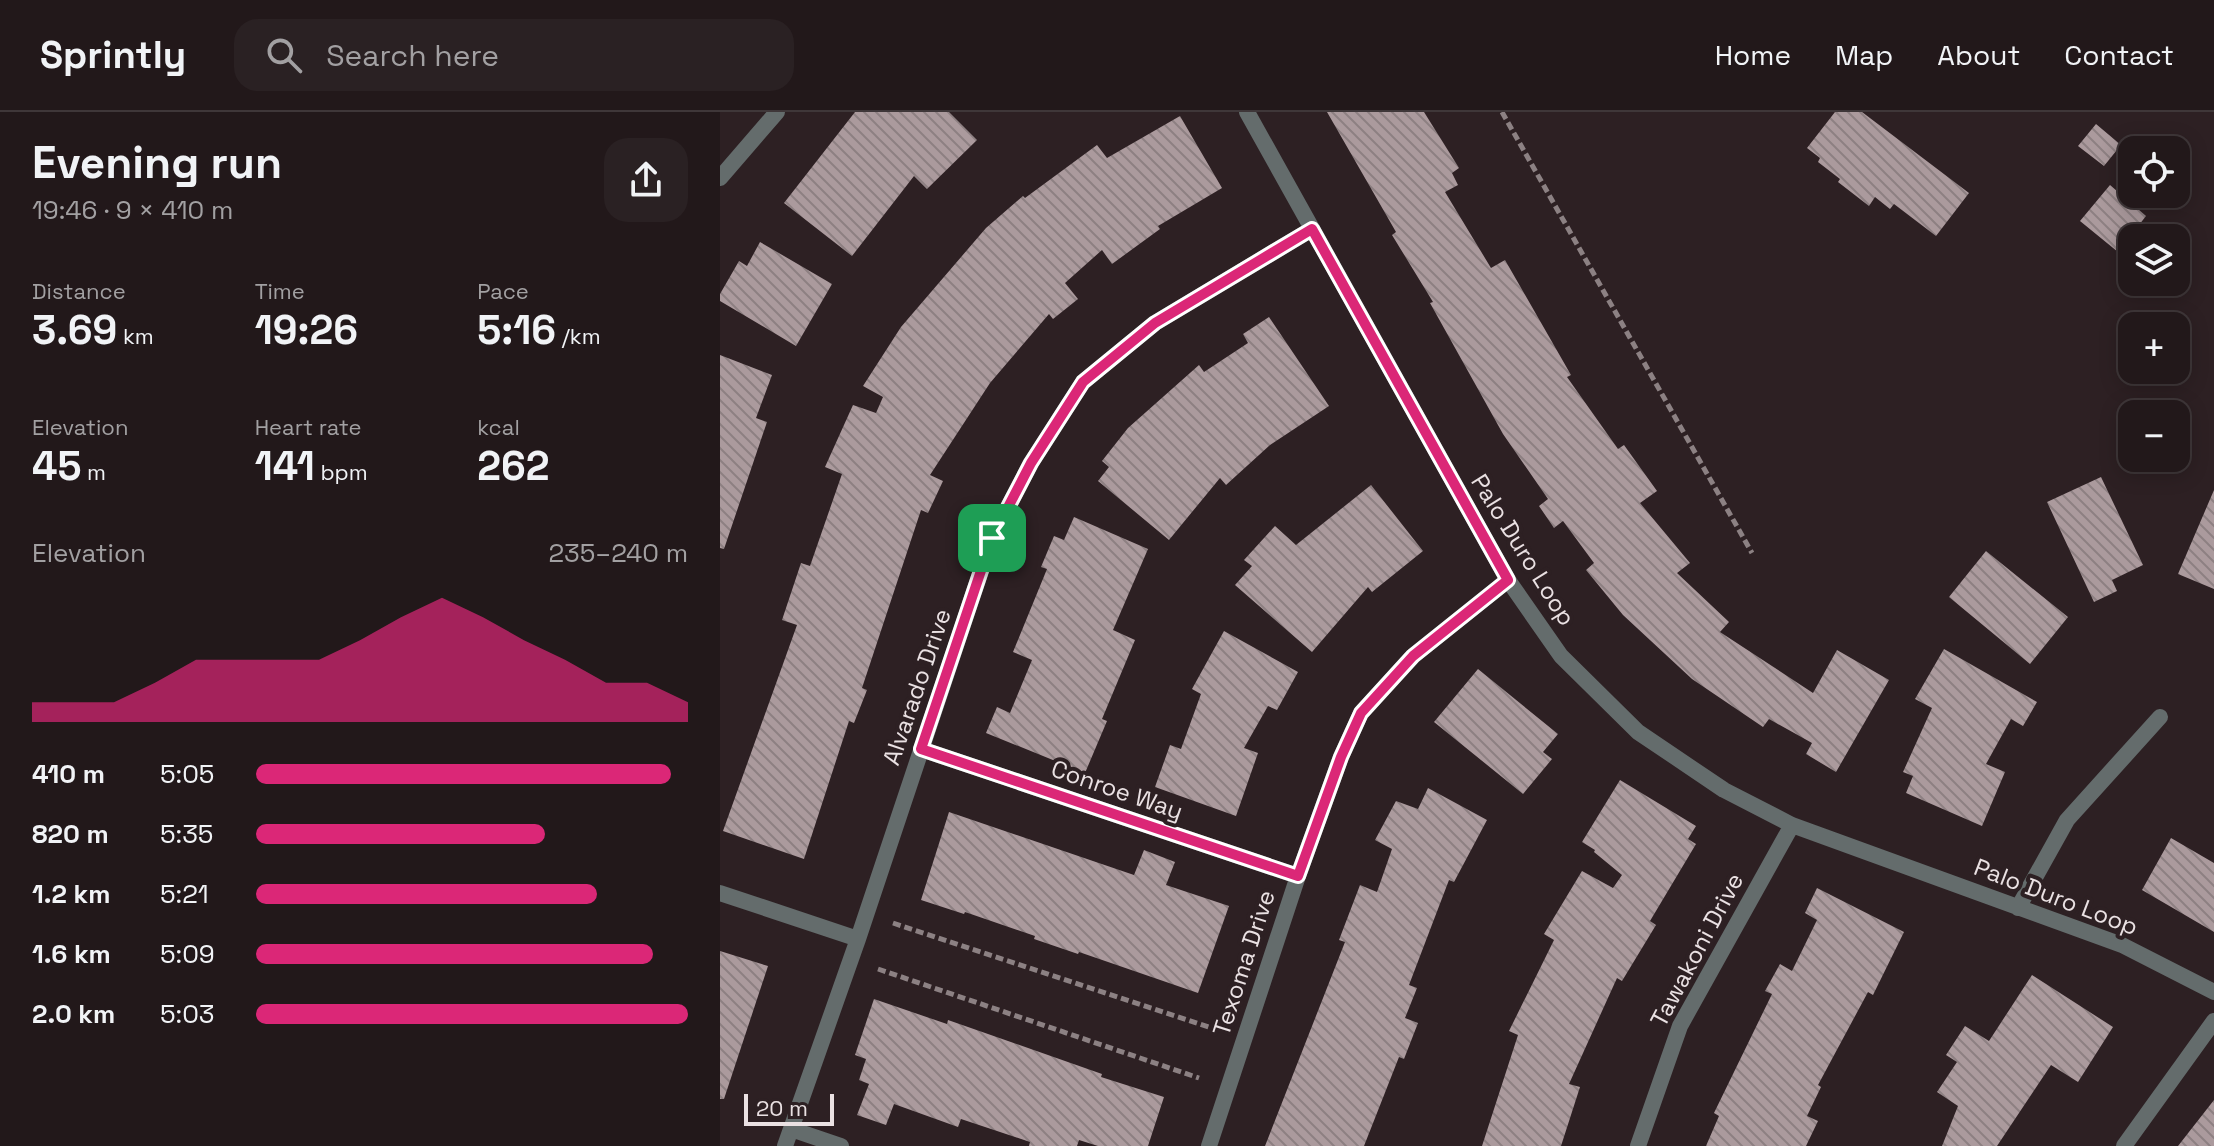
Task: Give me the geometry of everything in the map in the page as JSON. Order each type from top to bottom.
[{"type":"street","points":[[720,177],[777,112]]},
{"type":"street","name":"Palo Duro Loop","points":[[1247,112],[1508,580],[1561,656],[1638,732],[1724,790],[1792,825],[2122,945],[2214,992]]},
{"type":"street","name":"Alvarado Drive","points":[[785,1146],[992,538],[1031,463],[1083,382],[1155,323],[1312,229]]},
{"type":"street","name":"Texoma Drive","points":[[1209,1146],[1298,876],[1341,757],[1361,713],[1413,656],[1508,580]]},
{"type":"street","points":[[2018,908],[2067,820],[2160,717]]},
{"type":"street","name":"Conroe Way","points":[[921,749],[1298,876]]},
{"type":"street","name":"Tawakoni Drive","points":[[1638,1146],[1680,1026],[1792,825]]},
{"type":"street","points":[[720,893],[858,939]]},
{"type":"street","points":[[2124,1146],[2214,1021]]},
{"type":"street","points":[[791,1129],[841,1146]]},
{"type":"path","points":[[1502,112],[1752,553]]},
{"type":"path","points":[[893,923],[1215,1029]]},
{"type":"path","points":[[878,969],[1199,1078]]},
{"type":"building","points":[[855,112],[949,112],[977,140],[927,189],[914,176],[852,256],[784,203]]},
{"type":"building","points":[[1327,112],[1424,112],[1459,168],[1452,173],[1458,185],[1445,192],[1491,268],[1505,260],[1571,375],[1567,377],[1618,449],[1624,445],[1657,491],[1640,503],[1690,563],[1677,573],[1729,622],[1720,632],[1813,693],[1837,650],[1889,680],[1836,772],[1806,754],[1812,743],[1769,719],[1763,727],[1692,679],[1623,615],[1586,570],[1594,563],[1563,521],[1554,528],[1539,506],[1548,499],[1503,434],[1430,303],[1433,302],[1392,235],[1396,232]]},
{"type":"building","points":[[1835,112],[1862,112],[1969,193],[1936,236],[1894,204],[1890,209],[1875,197],[1869,206],[1818,162],[1820,158],[1807,148]]},
{"type":"building","points":[[1180,116],[1222,188],[1158,226],[1160,229],[1112,264],[1102,250],[1065,283],[1078,299],[1053,319],[1049,314],[990,383],[930,475],[943,481],[928,513],[921,510],[862,688],[867,690],[854,723],[849,721],[804,859],[723,831],[797,625],[782,620],[801,563],[810,566],[842,474],[825,467],[853,405],[876,413],[883,397],[863,386],[901,327],[986,228],[1023,196],[1025,198],[1097,145],[1107,158]]},
{"type":"building","points":[[2096,124],[2118,142],[2118,149],[2104,166],[2078,146]]},
{"type":"building","points":[[2110,185],[2118,192],[2118,208],[2137,208],[2146,216],[2140,224],[2118,224],[2118,252],[2080,221]]},
{"type":"building","points":[[760,242],[832,284],[796,346],[720,301],[720,294],[739,261],[747,266]]},
{"type":"building","points":[[1269,317],[1329,406],[1270,445],[1226,485],[1220,478],[1169,540],[1098,481],[1109,467],[1102,461],[1128,428],[1199,365],[1204,372],[1248,343],[1243,334]]},
{"type":"building","points":[[720,355],[772,375],[756,418],[767,422],[724,549],[720,548]]},
{"type":"building","points":[[2101,477],[2143,565],[2112,580],[2117,591],[2094,602],[2047,502]]},
{"type":"building","points":[[1371,485],[1423,551],[1372,592],[1368,587],[1312,652],[1235,585],[1252,566],[1244,560],[1275,526],[1296,545]]},
{"type":"building","points":[[2214,490],[2214,589],[2178,574]]},
{"type":"building","points":[[1074,517],[1148,549],[1113,630],[1135,640],[1102,719],[1107,721],[1085,773],[986,733],[997,707],[1010,713],[1032,660],[1013,652],[1047,569],[1041,567],[1054,536],[1064,540]]},
{"type":"building","points":[[1986,551],[2068,617],[2030,664],[1949,597]]},
{"type":"building","points":[[1224,631],[1298,672],[1277,710],[1268,706],[1244,748],[1258,753],[1236,816],[1155,787],[1170,745],[1181,749],[1201,694],[1192,689]]},
{"type":"building","points":[[1944,649],[2037,702],[2023,726],[2011,719],[1986,764],[2005,772],[1982,826],[1906,793],[1913,776],[1903,772],[1932,708],[1915,699]]},
{"type":"building","points":[[1478,669],[1558,734],[1543,752],[1552,759],[1523,794],[1434,722]]},
{"type":"building","points":[[1620,780],[1696,826],[1688,839],[1696,844],[1650,921],[1656,925],[1622,981],[1617,978],[1569,1084],[1580,1087],[1561,1146],[1482,1146],[1518,1035],[1509,1031],[1554,940],[1544,934],[1582,871],[1613,888],[1622,875],[1582,842]]},
{"type":"building","points":[[1428,788],[1487,820],[1454,882],[1449,880],[1409,985],[1417,988],[1405,1018],[1418,1023],[1404,1059],[1399,1057],[1364,1146],[1265,1146],[1345,942],[1339,940],[1360,885],[1377,892],[1392,849],[1375,840],[1396,801],[1418,809]]},
{"type":"building","points":[[949,812],[1134,875],[1144,850],[1175,862],[1166,885],[1229,906],[1198,993],[1034,939],[1035,936],[965,912],[921,900]]},
{"type":"building","points":[[2171,838],[2214,863],[2214,932],[2142,890]]},
{"type":"building","points":[[1817,888],[1904,932],[1873,995],[1868,992],[1818,1085],[1821,1087],[1807,1116],[1818,1121],[1806,1146],[1706,1146],[1719,1116],[1714,1113],[1772,994],[1765,991],[1780,964],[1792,971],[1817,920],[1805,913]]},
{"type":"building","points":[[720,951],[768,966],[724,1099],[720,1099]]},
{"type":"building","points":[[2032,975],[2113,1027],[2078,1082],[2051,1065],[1997,1146],[1942,1146],[1958,1106],[1937,1092],[1957,1062],[1946,1055],[1965,1026],[1989,1041]]},
{"type":"building","points":[[874,999],[947,1024],[948,1020],[1164,1097],[1148,1146],[1098,1146],[1079,1140],[1077,1146],[1029,1146],[1030,1142],[961,1119],[958,1127],[894,1104],[886,1125],[857,1115],[869,1084],[859,1080],[866,1059],[855,1055]]},
{"type":"building","points":[[2214,1100],[2214,1146],[2178,1146]]},
{"type":"route","points":[[1312,229],[1508,580],[1413,656],[1361,713],[1341,757],[1298,876],[921,749],[992,538],[1031,463],[1083,382],[1155,323],[1312,229]]}]
